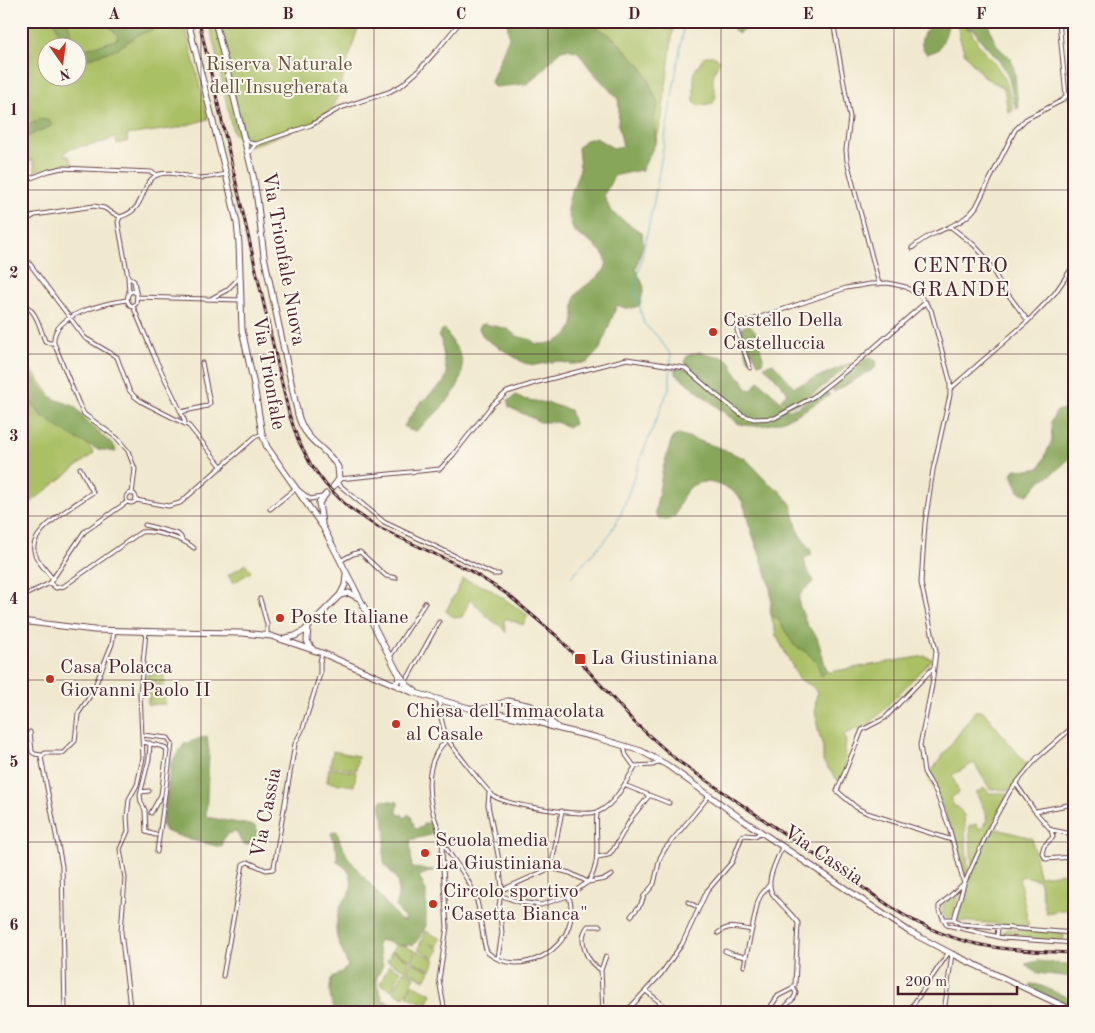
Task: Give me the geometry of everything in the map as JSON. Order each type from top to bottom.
[{"type":"main road","name":"Via Trionfale","points":[[188,21],[237,223],[242,336],[254,385],[262,434],[271,453],[322,527],[397,670],[405,683],[420,694]]},
{"type":"main road","name":"Via Trionfale Nuova","points":[[215,21],[248,154],[257,198],[264,256],[298,415],[308,436],[337,464],[339,470],[338,481]]},
{"type":"main road","points":[[333,487],[338,481]]},
{"type":"main road","points":[[322,527],[319,506],[324,495]]},
{"type":"main road","points":[[280,638],[295,636],[308,627],[340,595],[346,582],[345,571]]},
{"type":"main road","points":[[340,595],[349,593],[360,598]]},
{"type":"main road","name":"Via Cassia","points":[[21,621],[68,628],[114,631],[267,635],[322,653],[399,687],[420,694],[478,710],[530,720],[647,754],[660,761],[760,833],[894,922],[950,953],[1074,1012]]},
{"type":"main road","points":[[308,627],[307,639],[312,650]]},
{"type":"main road","name":"Via Cassia","points":[[478,710],[508,701],[531,706],[558,728]]},
{"type":"main road","points":[[501,704],[500,711],[503,714]]},
{"type":"main road","points":[[530,720],[534,719],[536,715],[534,708]]},
{"type":"street","points":[[243,136],[250,143],[256,144],[311,125],[340,108],[372,98],[399,86],[418,71],[461,21]]},
{"type":"street","points":[[833,21],[850,118],[846,150],[847,161],[879,284]]},
{"type":"street","points":[[912,248],[935,233],[965,219],[973,210],[1020,124],[1063,100],[1066,96],[1059,21]]},
{"type":"street","points":[[1066,96],[1074,98]]},
{"type":"street","points":[[248,154],[256,144]]},
{"type":"street","points":[[21,182],[62,168],[151,172],[158,175]]},
{"type":"street","points":[[185,423],[133,306],[127,300],[129,293],[128,277],[118,222],[120,217],[137,207],[152,179],[158,175],[166,173],[202,178],[226,174]]},
{"type":"street","points":[[21,226],[37,214],[88,206],[102,208],[120,217]]},
{"type":"street","points":[[951,227],[974,245],[986,258],[1001,286],[1028,320]]},
{"type":"street","points":[[21,252],[86,339],[117,357],[129,390],[135,398],[185,423],[193,429],[222,467]]},
{"type":"street","points":[[950,389],[1028,320],[1055,293],[1074,265]]},
{"type":"street","points":[[128,277],[135,282],[137,303],[133,306]]},
{"type":"street","points":[[212,298],[222,294],[240,277]]},
{"type":"street","points":[[750,368],[738,331],[740,324],[846,288],[879,284],[906,287],[915,291],[926,302],[932,316],[950,381],[950,389],[933,470],[925,523],[921,583],[936,646],[934,667],[920,741],[924,772],[936,792],[953,841],[964,884]]},
{"type":"street","points":[[129,293],[241,300]]},
{"type":"street","points":[[127,300],[98,306],[70,318],[56,330],[54,343],[84,414],[121,442],[128,451],[135,468],[132,494],[136,500]]},
{"type":"street","points":[[338,481],[440,469],[493,404],[507,392],[627,359],[685,368],[714,394],[742,415],[754,419],[775,418],[813,397],[862,358],[926,302]]},
{"type":"street","points":[[21,303],[33,312],[45,342],[54,343]]},
{"type":"street","points":[[181,412],[206,406],[210,403],[202,363]]},
{"type":"street","points":[[21,597],[50,583],[72,547],[84,532],[127,502],[132,503],[136,500],[168,506],[176,505],[190,496],[255,437],[262,434]]},
{"type":"street","points":[[53,579],[36,557],[33,548],[34,543],[47,525],[92,492],[80,468]]},
{"type":"street","points":[[338,481],[384,522],[493,574],[499,574]]},
{"type":"street","points":[[270,509],[296,488],[310,499],[324,495]]},
{"type":"street","points":[[127,502],[126,496],[132,494]]},
{"type":"street","points":[[145,525],[178,534],[182,540]]},
{"type":"street","points":[[50,583],[56,588],[64,586],[141,532],[149,531],[182,540],[194,548]]},
{"type":"street","points":[[340,561],[360,552],[386,576],[396,578]]},
{"type":"street","points":[[260,599],[267,624],[267,635]]},
{"type":"street","points":[[390,657],[425,603]]},
{"type":"street","points":[[399,687],[405,683],[439,622]]},
{"type":"street","points":[[30,732],[32,752],[42,756],[45,753],[63,753],[74,742],[78,714],[91,695],[112,644],[114,631]]},
{"type":"street","points":[[130,1007],[120,932],[125,877],[120,849],[128,832],[128,802],[137,785],[142,760],[143,742],[140,694],[144,672],[146,632]]},
{"type":"street","name":"Via Cassia","points":[[223,976],[243,864],[248,862],[268,870],[274,867],[295,744],[304,726],[320,674],[322,653]]},
{"type":"street","points":[[934,667],[886,718],[862,730],[837,791],[856,808],[876,817],[953,841]]},
{"type":"street","points":[[392,684],[398,680],[397,670]]},
{"type":"street","points":[[440,700],[439,708],[447,740],[489,792],[509,803],[562,811],[596,813],[607,806],[624,785],[635,766]]},
{"type":"street","points":[[954,919],[964,884],[991,825],[1016,784],[1041,754],[1074,726]]},
{"type":"street","points":[[142,735],[168,738],[172,744],[157,852]]},
{"type":"street","points":[[447,740],[432,763],[429,787],[432,811],[442,842],[476,896],[481,912],[486,950],[498,958],[510,962],[523,962],[542,957],[564,939],[570,926],[571,906],[568,896]]},
{"type":"street","points":[[143,742],[164,747],[167,751],[161,795],[152,813]]},
{"type":"street","points":[[150,743],[149,759],[140,802],[145,810],[146,832],[156,835]]},
{"type":"street","points":[[624,746],[626,755],[635,766]]},
{"type":"street","points":[[42,756],[62,866],[65,1012]]},
{"type":"street","points":[[635,766],[653,765],[660,761]]},
{"type":"street","points":[[1016,784],[1051,830],[1053,837],[1044,846],[1042,853],[1046,859],[1073,857]]},
{"type":"street","points":[[624,785],[669,803]]},
{"type":"street","points":[[141,792],[149,792]]},
{"type":"street","points":[[489,792],[488,804],[498,855],[502,890],[499,906],[502,933],[498,958]]},
{"type":"street","points":[[598,857],[608,854],[613,850],[632,817],[649,796]]},
{"type":"street","points":[[631,916],[641,904],[644,895],[654,884],[660,858],[665,849],[709,796]]},
{"type":"street","points":[[1035,811],[1068,805]]},
{"type":"street","points":[[551,868],[562,811]]},
{"type":"street","points":[[502,896],[536,906],[568,896],[588,882],[594,872],[598,857],[596,813]]},
{"type":"street","points":[[1051,830],[1067,833],[1074,841]]},
{"type":"street","points":[[626,1012],[646,991],[682,944],[707,892],[732,862],[742,836],[745,834],[755,836],[760,833]]},
{"type":"street","points":[[442,842],[447,927],[439,980],[445,1012]]},
{"type":"street","points":[[744,966],[758,901],[770,884],[782,847]]},
{"type":"street","points":[[502,890],[551,868],[588,882],[606,879],[612,875]]},
{"type":"street","points":[[767,1012],[778,996],[795,984],[798,923],[773,894],[770,884]]},
{"type":"street","points":[[964,884],[939,906],[943,919],[950,926],[998,937],[1074,943]]},
{"type":"street","points":[[688,902],[699,908]]},
{"type":"street","points":[[943,919],[954,919],[961,924],[1074,933]]},
{"type":"street","points":[[972,932],[974,925]]},
{"type":"street","points":[[600,926],[588,926],[583,936],[591,963],[601,970]]},
{"type":"street","points":[[718,933],[724,928],[729,927],[752,930]]},
{"type":"street","points":[[998,927],[998,937]]},
{"type":"street","points":[[1068,932],[1068,943]]},
{"type":"street","points":[[725,951],[746,957]]},
{"type":"street","points":[[908,1012],[950,953]]},
{"type":"street","points":[[944,1012],[950,953]]},
{"type":"street","points":[[603,1012],[601,970],[606,956]]},
{"type":"street","points":[[786,1012],[786,1006],[796,993],[793,987]]},
{"type":"street","points":[[646,991],[672,1012]]},
{"type":"green space","name":"Riserva Naturale dell'Insugherata","points":[[21,21],[184,21],[208,119],[177,128],[127,135],[128,141],[117,144],[115,137],[104,142],[68,149],[64,155],[69,156],[73,164],[36,173],[33,160],[21,162]]},
{"type":"green space","points":[[54,21],[67,21],[74,38],[61,38]]},
{"type":"green space","points":[[109,21],[161,21],[154,29],[138,35],[119,48],[88,59],[88,48],[116,40],[118,35],[111,28]]},
{"type":"green space","name":"Riserva Naturale dell'Insugherata","points":[[209,21],[364,21],[357,31],[335,104],[323,117],[310,124],[249,147],[233,133]]},
{"type":"green space","points":[[507,21],[588,21],[613,38],[641,66],[658,105],[654,117],[656,142],[641,172],[640,170],[614,176],[604,195],[611,212],[642,233],[643,244],[636,269],[644,287],[640,305],[628,308],[617,305],[600,349],[587,363],[571,364],[557,361],[535,365],[524,363],[484,338],[479,329],[480,325],[485,324],[508,329],[516,336],[532,340],[536,344],[547,344],[568,334],[573,324],[574,301],[577,294],[596,278],[604,269],[606,263],[605,257],[594,245],[574,232],[568,213],[568,202],[580,169],[578,148],[585,140],[596,138],[613,148],[623,146],[618,124],[618,99],[591,70],[578,52],[567,49],[561,50],[527,84],[494,87],[491,82],[509,37]]},
{"type":"green space","points":[[588,21],[670,21],[674,23],[662,117],[656,142],[654,117],[658,105],[641,66],[614,38]]},
{"type":"green space","points":[[723,21],[749,22],[748,27],[738,34],[732,24]]},
{"type":"green space","points":[[925,21],[948,21],[946,33],[938,50],[927,54],[922,44],[923,35],[928,28]]},
{"type":"green space","points":[[957,21],[964,21],[963,23],[970,29],[977,42],[1004,77],[1013,111],[1008,112],[1004,88],[984,77],[965,54],[959,36]]},
{"type":"green space","points":[[964,21],[988,21],[996,44],[1012,61],[1019,108],[1016,109],[1009,79],[1002,65],[980,40],[973,28],[967,29],[963,23]]},
{"type":"green space","points":[[705,56],[714,56],[720,60],[713,78],[716,96],[713,103],[699,106],[694,102],[694,72]]},
{"type":"green space","points":[[24,108],[27,113],[25,122],[29,125],[40,119],[50,121],[52,126],[21,139],[21,109]]},
{"type":"green space","points":[[749,324],[756,332],[763,358],[762,363],[758,363],[752,351],[750,352],[751,361],[748,359],[740,330]]},
{"type":"green space","points":[[445,329],[461,357],[461,379],[456,389],[433,416],[416,431],[408,430],[404,426],[419,404],[443,383],[447,375],[441,340],[438,336]]},
{"type":"green space","points":[[699,352],[722,357],[730,361],[737,376],[742,379],[747,389],[752,390],[759,381],[789,409],[796,408],[825,390],[830,395],[797,414],[774,423],[750,426],[737,423],[676,374],[674,369],[687,370],[688,367],[685,361],[687,356]]},
{"type":"green space","points":[[21,356],[94,453],[21,510]]},
{"type":"green space","points":[[869,356],[877,362],[875,368],[834,392],[832,389],[836,383]]},
{"type":"green space","points":[[21,363],[49,397],[74,406],[115,447],[116,452],[97,449],[71,436],[42,416],[21,391]]},
{"type":"green space","points":[[773,363],[794,387],[851,363],[813,394],[797,403],[789,405],[785,404],[781,399],[787,391],[764,366]]},
{"type":"green space","points":[[516,395],[522,399],[547,403],[570,410],[574,424],[569,427],[556,422],[540,422],[509,407],[508,401]]},
{"type":"green space","points":[[1074,406],[1074,441],[1067,461],[1051,475],[1041,480],[1028,495],[1019,492],[1012,474],[1015,469],[1028,470],[1040,468],[1052,440],[1051,421],[1057,411]]},
{"type":"green space","points":[[679,434],[746,459],[791,504],[799,534],[811,551],[811,555],[804,558],[806,569],[813,582],[799,597],[799,604],[807,625],[817,637],[827,671],[821,676],[817,662],[806,652],[794,645],[778,619],[771,615],[768,580],[744,505],[737,494],[719,485],[706,482],[699,483],[685,493],[675,516],[667,520],[659,519],[655,513],[663,468],[672,438]]},
{"type":"green space","points":[[246,564],[251,572],[233,583],[228,575]]},
{"type":"green space","points":[[463,579],[488,588],[528,615],[523,625],[505,618],[506,633],[470,599],[460,618],[446,611]]},
{"type":"green space","points":[[771,615],[778,619],[794,645],[806,652],[817,662],[822,676],[827,671],[925,656],[932,659],[869,725],[844,734],[846,739],[847,778],[843,782],[839,782],[823,762],[823,747],[815,709],[817,692],[812,686],[799,679],[776,635]]},
{"type":"green space","points":[[147,674],[164,674],[164,685],[147,685]]},
{"type":"green space","points":[[164,693],[165,704],[148,705],[148,694]]},
{"type":"green space","points":[[975,711],[983,711],[1028,766],[1010,790],[990,789],[974,763],[952,775],[959,793],[950,798],[955,807],[957,806],[964,815],[968,869],[965,878],[944,811],[928,776]]},
{"type":"green space","points":[[207,736],[209,752],[206,817],[255,826],[257,832],[255,840],[247,845],[241,842],[237,832],[227,834],[222,842],[222,847],[191,840],[165,831],[162,825],[171,763],[184,744]]},
{"type":"green space","points":[[333,751],[358,756],[356,770],[330,766]]},
{"type":"green space","points":[[329,768],[356,772],[354,786],[327,782]]},
{"type":"green space","points":[[985,788],[990,793],[1008,793],[972,865],[969,826],[977,824],[979,829],[987,821],[987,815],[976,793]]},
{"type":"green space","points":[[382,800],[398,802],[397,814],[403,815],[405,819],[408,814],[411,816],[415,829],[423,827],[423,824],[432,822],[435,834],[410,840],[412,868],[434,870],[419,876],[426,891],[426,926],[413,945],[397,945],[380,940],[377,945],[383,965],[376,979],[383,1000],[404,1008],[429,1009],[432,1012],[337,1012],[331,1001],[331,979],[348,967],[337,939],[336,930],[340,909],[351,889],[351,879],[348,871],[337,862],[337,851],[331,833],[337,831],[340,842],[349,859],[400,920],[406,921],[396,907],[398,894],[397,880],[384,861],[385,830],[381,810]]},
{"type":"green space","points":[[993,828],[1032,838],[1039,876],[1074,872],[1074,908],[1046,913],[1039,880],[1025,876],[1019,878],[1029,926],[958,921],[960,903]]},
{"type":"green space","points":[[956,892],[958,894],[953,915],[949,918],[944,916],[942,909],[946,901]]},
{"type":"green space","points":[[1006,929],[1061,933],[1064,935],[1064,938],[1061,942],[1005,937],[1001,933]]},
{"type":"green space","points":[[426,931],[441,939],[437,947],[430,944],[439,949],[434,958],[418,949]]},
{"type":"green space","points":[[397,942],[415,951],[411,960],[392,951]]},
{"type":"green space","points":[[392,951],[410,961],[406,970],[387,961]]},
{"type":"green space","points":[[417,951],[435,960],[431,970],[412,961]]},
{"type":"green space","points":[[1038,961],[1074,965],[1074,977],[1036,973],[1025,964]]},
{"type":"green space","points":[[412,962],[430,971],[425,980],[407,971]]},
{"type":"green space","points":[[389,965],[401,971],[392,990],[380,984]]},
{"type":"green space","points":[[404,971],[415,977],[404,997],[393,992]]},
{"type":"green space","points":[[412,984],[432,994],[427,1005],[407,996]]},
{"type":"green space","points":[[1030,984],[1042,986],[1074,998],[1074,1010],[1030,988]]},
{"type":"waterway","points":[[671,364],[671,355],[657,336],[644,324],[635,289],[654,201],[685,21]]},
{"type":"waterway","points":[[571,577],[607,538],[621,514],[643,452],[670,386],[670,367]]},
{"type":"railway","points":[[199,21],[289,414],[298,440],[311,465],[326,485],[348,507],[379,528],[469,570],[507,594],[558,637],[634,722],[678,761],[897,911],[919,924],[941,933],[982,945],[1025,951],[1074,953]]},
{"type":"place","name":"Castello Della Castelluccia","points":[[713,332]]},
{"type":"place","name":"Poste Italiane","points":[[280,618]]},
{"type":"place","name":"La Giustiniana","points":[[580,659]]},
{"type":"place","name":"Casa Polacca Giovanni Paolo II","points":[[50,679]]},
{"type":"place","name":"Chiesa dell'Immacolata al Casale","points":[[396,724]]},
{"type":"place","name":"Scuola media La Giustiniana","points":[[425,853]]},
{"type":"place","name":"Circolo sportivo \"Casetta Bianca\"","points":[[433,904]]},
{"type":"district","name":"CENTRO GRANDE","points":[[961,278]]}]
